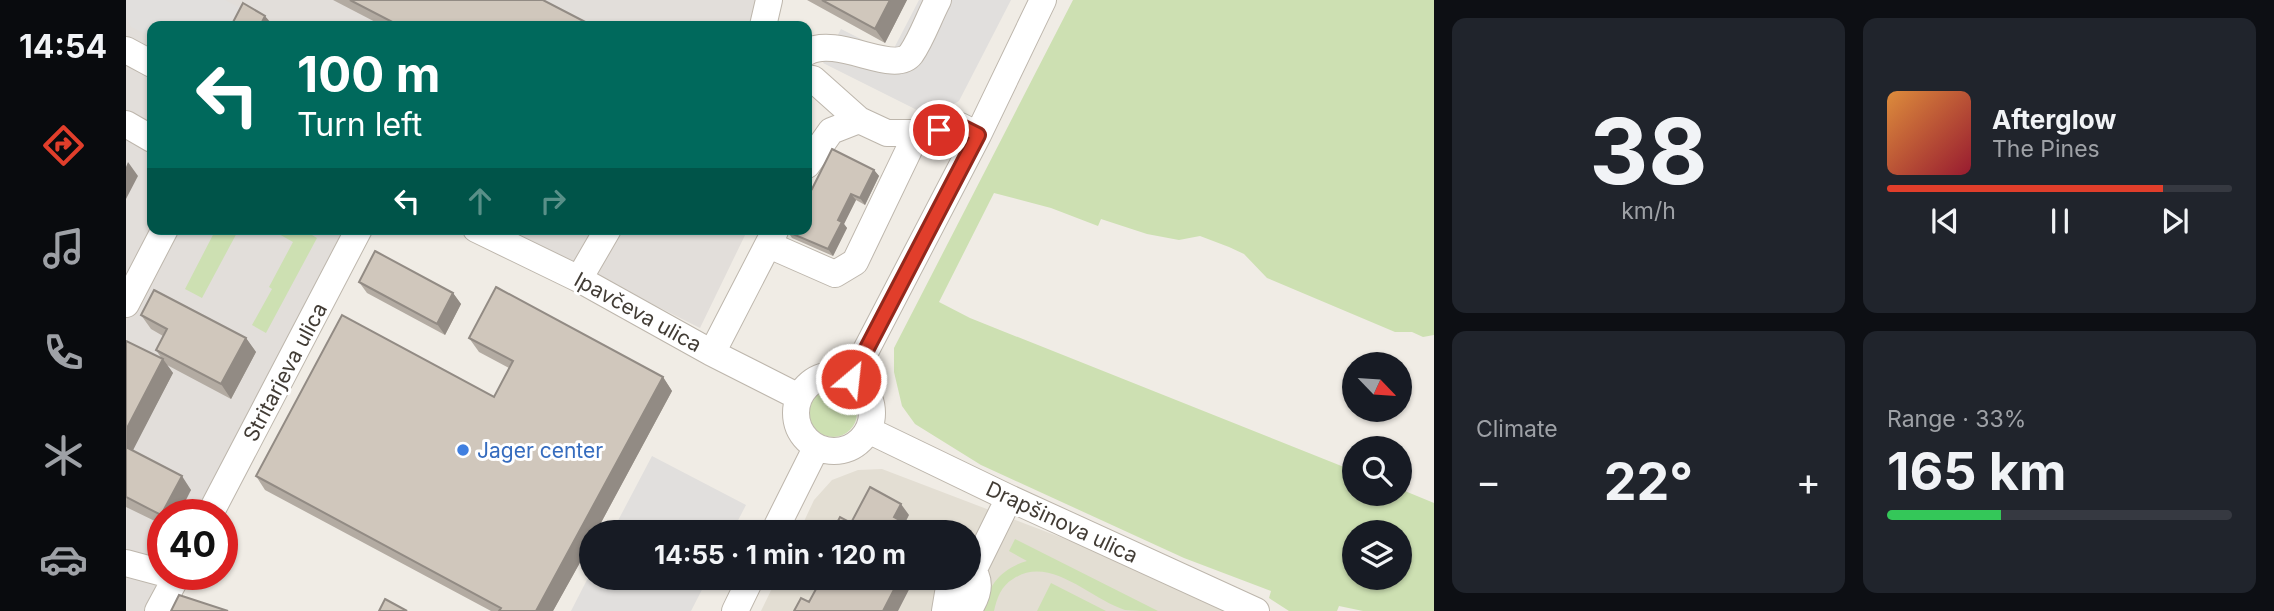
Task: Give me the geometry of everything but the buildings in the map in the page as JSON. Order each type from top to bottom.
[{"type":"street","points":[[764,21],[769,0]]},
{"type":"street","points":[[812,49],[836,47],[892,62],[902,62],[910,55],[938,0]]},
{"type":"street","points":[[851,379],[978,135],[1044,0]]},
{"type":"street","points":[[812,79],[859,120],[887,133],[917,133],[960,126],[978,135]]},
{"type":"street","points":[[812,158],[831,131],[859,120]]},
{"type":"street","points":[[126,124],[147,136]]},
{"type":"street","points":[[712,353],[772,237],[835,274],[855,262],[917,133]]},
{"type":"street","points":[[126,304],[162,235]]},
{"type":"street","name":"Stritarjeva ulica","points":[[218,499],[356,235]]},
{"type":"street","name":"Ipavčeva ulica","points":[[488,235],[579,279],[712,353],[799,397]]},
{"type":"street","points":[[579,279],[605,235]]},
{"type":"street","points":[[839,375],[851,379],[868,396],[871,407],[868,430],[851,448],[828,452],[816,448],[806,441],[796,420],[799,397],[816,379],[839,375]]},
{"type":"street","name":"Drapšinova ulica","points":[[868,430],[1256,611]]},
{"type":"street","points":[[780,520],[816,448]]},
{"type":"street","points":[[981,549],[1009,498]]},
{"type":"street","points":[[126,563],[147,569]]},
{"type":"street","points":[[159,611],[165,590]]},
{"type":"street","points":[[734,611],[745,590]]},
{"type":"street","points":[[945,611],[951,590]]},
{"type":"street","points":[[968,611],[977,590]]},
{"type":"shaded area","points":[[126,0],[770,0],[777,21],[147,21],[147,235],[357,235],[220,499],[147,499],[147,590],[163,590],[163,611],[126,611]]},
{"type":"shaded area","points":[[126,0],[225,0],[244,10],[238,21],[147,21],[147,35],[131,27],[126,16]]},
{"type":"shaded area","points":[[919,0],[1011,0],[959,101],[931,117],[823,63],[841,29],[891,54]]},
{"type":"shaded area","points":[[515,235],[745,235],[700,328]]},
{"type":"shaded area","points":[[652,456],[746,505],[738,520],[618,520]]},
{"type":"shaded area","points":[[882,469],[1123,561],[1232,611],[761,611],[771,590],[981,590],[981,520],[805,520],[814,500],[832,480],[858,470]]},
{"type":"shaded area","points":[[582,590],[702,590],[691,611],[571,611]]},
{"type":"green space","points":[[1073,0],[1434,0],[1434,335],[1423,337],[1412,332],[1395,332],[1267,278],[1244,254],[1200,236],[1179,240],[1147,234],[1101,219],[1098,226],[1051,208],[994,193],[939,302],[970,318],[1342,466],[1342,506],[1412,506],[1412,494],[1434,503],[1434,611],[1363,611],[1339,606],[1337,611],[1289,611],[1269,598],[1271,591],[1184,558],[981,465],[915,424],[902,406],[894,372],[894,348]]},
{"type":"green space","points":[[213,235],[236,235],[202,298],[185,289]]},
{"type":"green space","points":[[281,235],[312,235],[317,238],[266,333],[252,325],[293,242]]},
{"type":"green space","points":[[833,389],[850,396],[857,413],[850,430],[833,437],[816,430],[809,413],[816,396]]},
{"type":"green space","points":[[1015,539],[1158,611],[1125,610],[1070,581],[1041,572],[1027,573],[1013,579],[1000,593],[994,611],[984,611],[988,593],[997,579],[1010,568],[1027,561],[1009,551]]},
{"type":"green space","points":[[1051,583],[1106,611],[1037,611]]},
{"type":"place","name":"Jager center","points":[[463,450]]},
{"type":"route","points":[[851,379],[978,135],[960,126],[939,130]]}]
